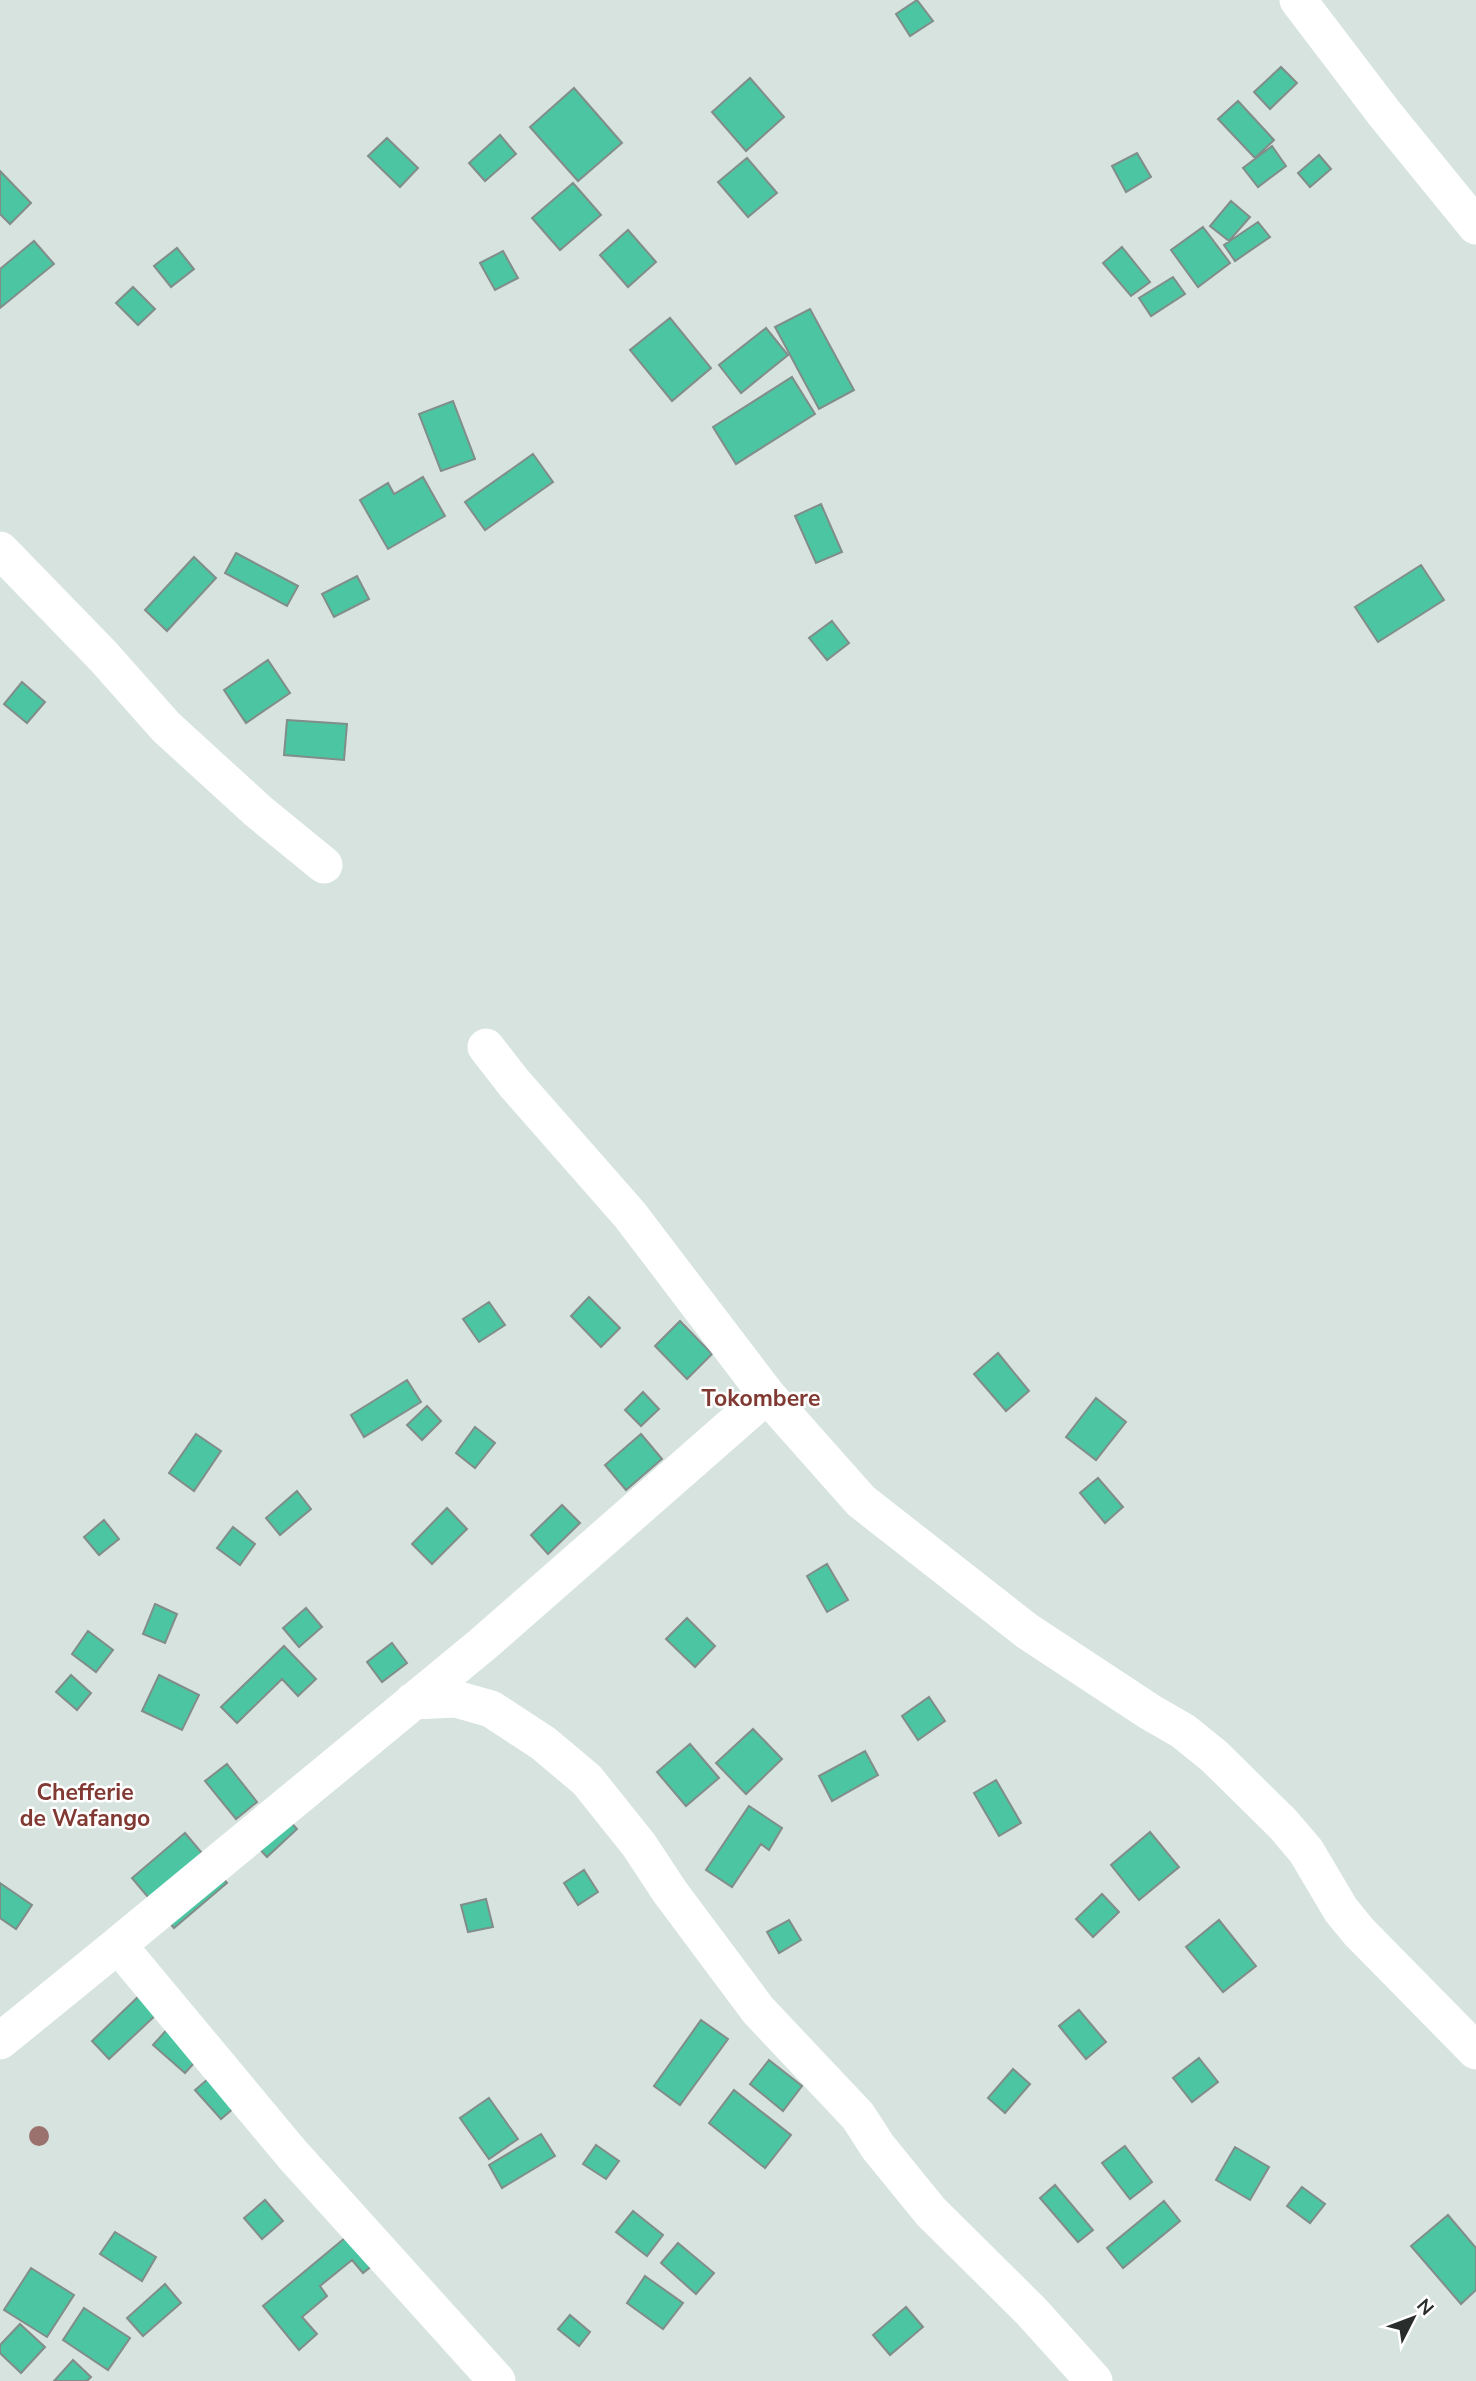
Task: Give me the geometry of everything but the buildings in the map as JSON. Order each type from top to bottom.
[{"type":"street","points":[[1298,0],[1384,113],[1476,226]]},
{"type":"street","points":[[0,550],[103,656],[166,727],[257,811],[324,865]]},
{"type":"street","points":[[486,1047],[629,1215],[766,1395],[861,1501],[1027,1631],[1183,1731],[1214,1756],[1283,1824],[1306,1851],[1341,1910],[1359,1932],[1476,2051]]},
{"type":"street","points":[[0,2041],[483,1644],[766,1395]]},
{"type":"street","points":[[413,1701],[456,1699],[491,1709],[543,1743],[587,1780],[639,1845],[670,1892],[758,2010],[858,2116],[878,2147],[932,2212],[1031,2311],[1094,2381]]},
{"type":"street","points":[[118,1945],[292,2154],[497,2381]]},
{"type":"district","name":"Tokombere","points":[[761,1398]]},
{"type":"district","name":"Chefferie de Wafango","points":[[85,1805]]}]
